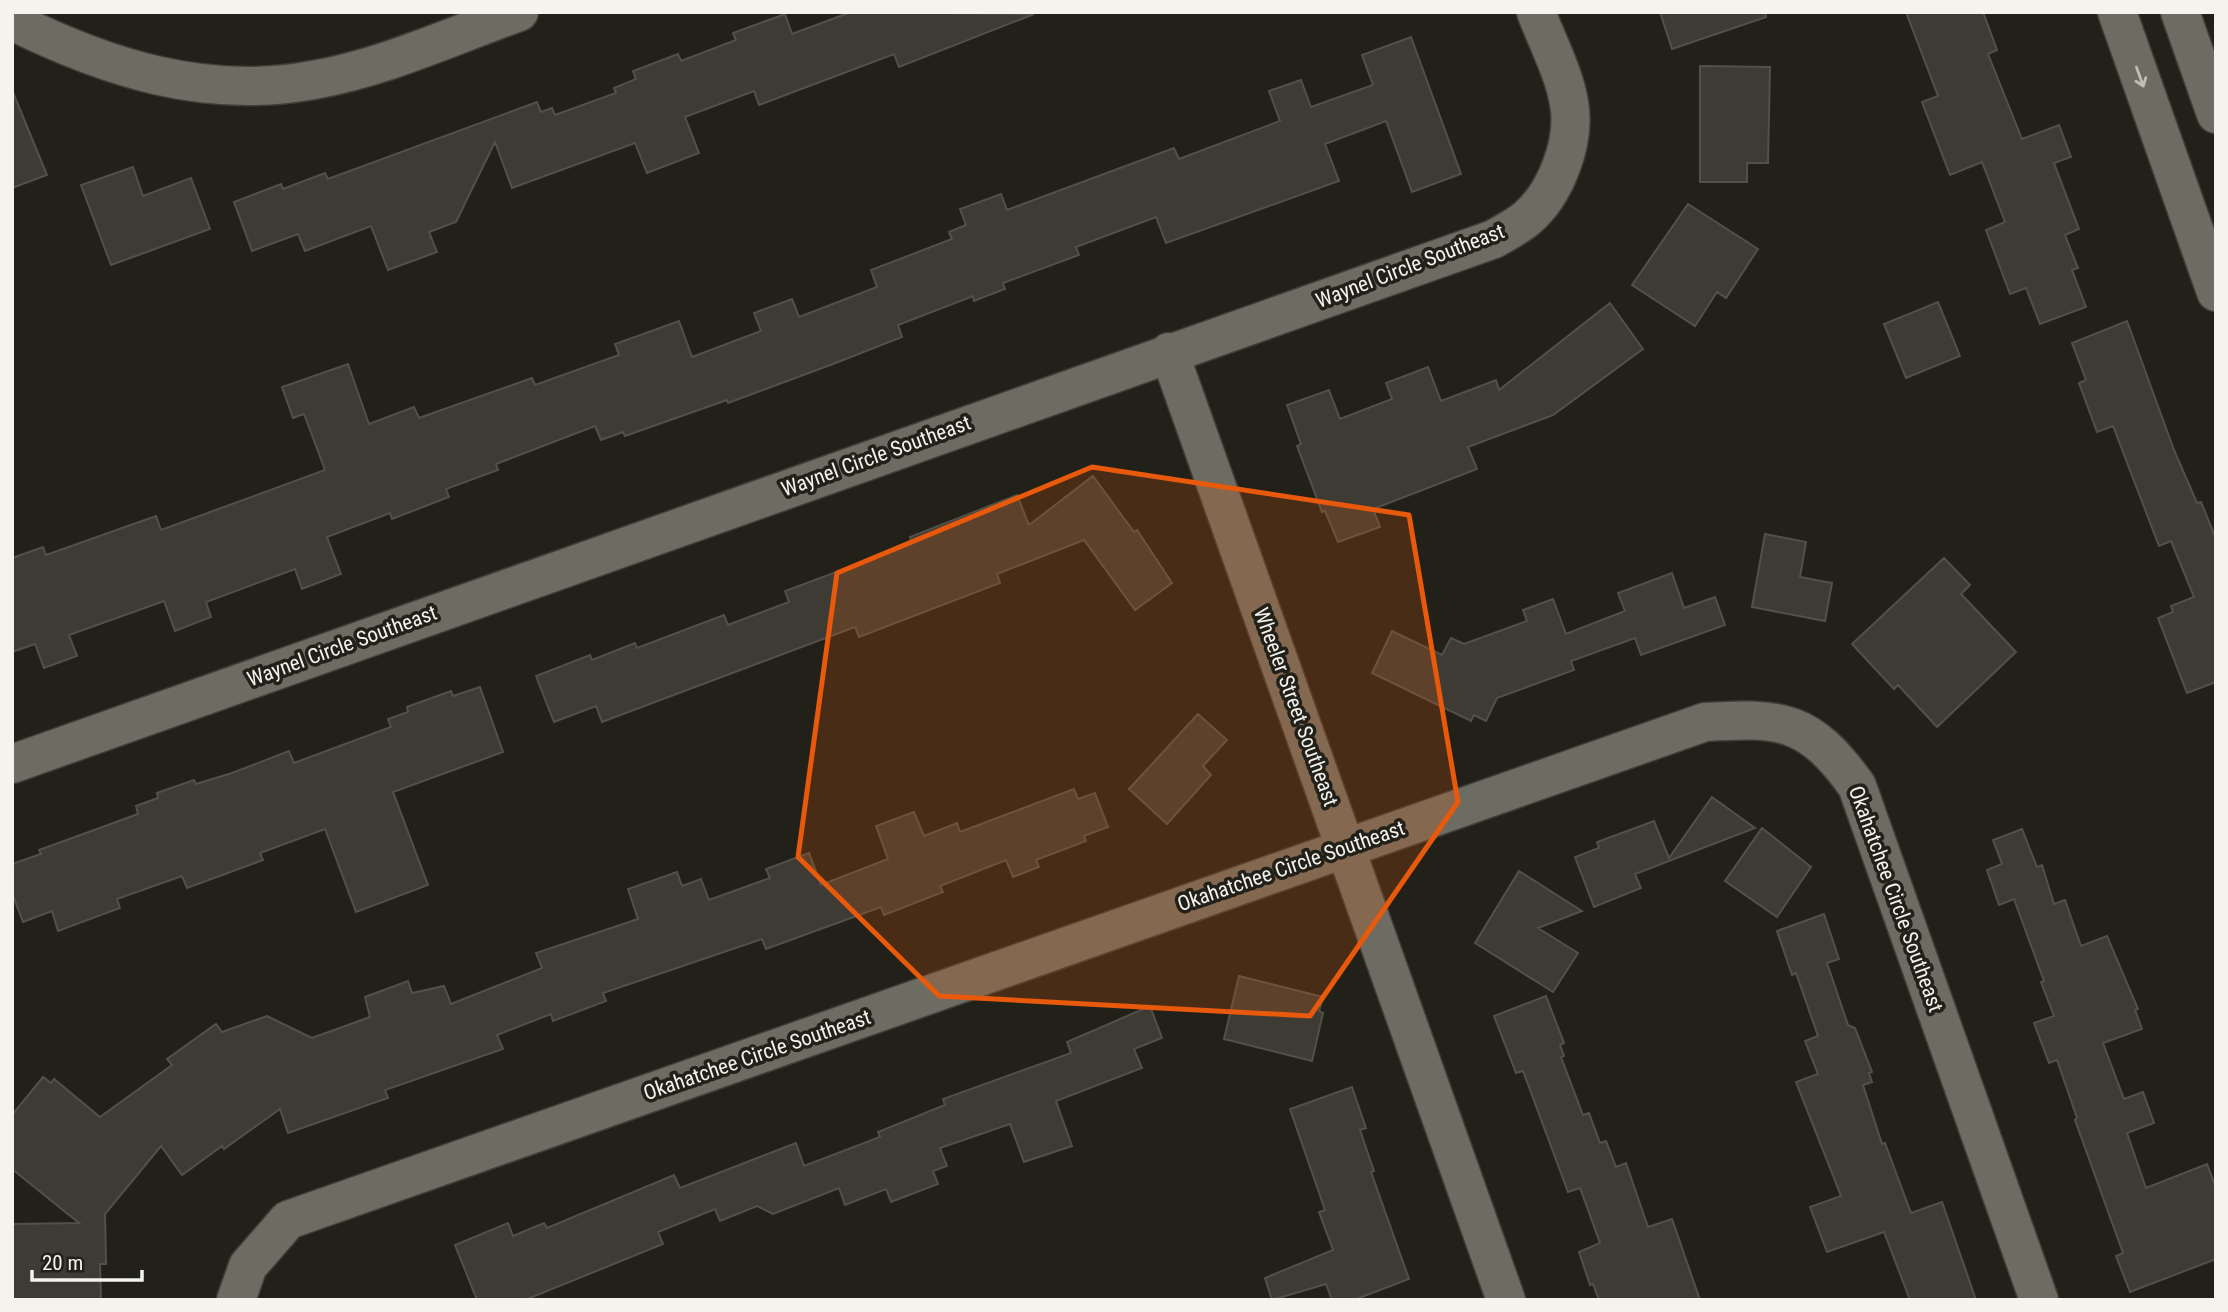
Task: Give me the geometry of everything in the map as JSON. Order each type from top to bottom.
[{"type":"street","points":[[12,21],[107,63],[188,83],[247,88],[314,80],[351,70],[519,12]]},
{"type":"street","name":"Waynel Circle Southeast","points":[[12,764],[1494,239],[1526,219],[1545,197],[1566,152],[1570,133],[1569,102],[1536,12]]},
{"type":"street","points":[[2117,12],[2202,211],[2216,292]]},
{"type":"street","points":[[2180,12],[2216,114]]},
{"type":"street","name":"Wheeler Street Southeast","points":[[1169,352],[1506,1300]]},
{"type":"street","name":"Okahatchee Circle Southeast","points":[[236,1300],[248,1266],[288,1220],[1705,722],[1764,718],[1794,728],[1817,740],[1836,757],[1857,786],[2039,1300]]},
{"type":"highlighted area","points":[[1092,467],[1409,515],[1458,802],[1310,1016],[939,996],[798,857],[837,573]]},
{"type":"building","points":[[851,12],[1034,14],[899,67],[894,54],[759,105],[754,91],[685,117],[699,153],[647,173],[635,143],[512,188],[495,142],[456,222],[429,232],[437,252],[388,270],[371,226],[305,251],[298,234],[252,251],[234,202],[281,184],[283,189],[325,173],[328,179],[537,102],[541,112],[552,108],[555,115],[616,93],[614,88],[636,79],[633,71],[678,54],[681,61],[736,40],[733,33],[785,14],[792,34]]},
{"type":"building","points":[[1660,12],[1765,12],[1766,17],[1672,49]]},
{"type":"building","points":[[1906,12],[1983,12],[1997,50],[1988,54],[2022,139],[2059,125],[2071,157],[2054,163],[2079,229],[2065,235],[2078,268],[2072,270],[2086,307],[2040,324],[2026,288],[2010,294],[1986,230],[2005,222],[1982,162],[1950,175],[1922,102],[1938,96]]},
{"type":"building","points":[[1411,37],[1461,174],[1412,192],[1386,121],[1325,144],[1339,181],[1166,243],[1156,217],[1076,247],[1079,255],[1003,283],[1005,289],[974,301],[973,296],[898,325],[902,337],[833,364],[728,403],[727,400],[625,436],[623,432],[601,440],[595,426],[496,464],[498,470],[446,489],[449,497],[392,519],[390,513],[327,537],[341,574],[302,589],[295,569],[206,602],[211,617],[175,631],[164,601],[69,635],[77,656],[44,668],[35,644],[12,652],[12,558],[43,547],[46,555],[156,516],[161,530],[325,470],[304,414],[293,418],[282,387],[348,364],[369,424],[414,407],[419,418],[532,378],[535,385],[619,355],[615,344],[679,321],[692,357],[761,331],[754,313],[792,299],[799,317],[877,287],[871,270],[952,239],[949,232],[966,225],[960,209],[1001,194],[1007,210],[1174,148],[1179,159],[1280,121],[1269,91],[1301,80],[1311,107],[1373,85],[1362,55]]},
{"type":"building","points":[[1700,66],[1770,67],[1768,163],[1747,163],[1747,182],[1700,182]]},
{"type":"building","points":[[12,90],[47,175],[12,188]]},
{"type":"building","points":[[133,167],[143,196],[191,178],[210,229],[111,265],[81,185]]},
{"type":"building","points":[[1688,204],[1758,249],[1726,298],[1717,292],[1695,326],[1632,285]]},
{"type":"building","points":[[1938,302],[1960,356],[1906,378],[1884,324]]},
{"type":"building","points":[[1610,303],[1643,349],[1553,415],[1468,447],[1477,469],[1373,509],[1380,527],[1338,542],[1325,511],[1322,512],[1297,446],[1301,444],[1287,405],[1329,390],[1340,419],[1392,399],[1386,383],[1428,367],[1441,401],[1496,380],[1499,390]]},
{"type":"building","points":[[2127,321],[2174,450],[2197,503],[2201,502],[2216,539],[2216,682],[2187,693],[2158,618],[2173,612],[2171,606],[2194,597],[2171,541],[2159,546],[2113,426],[2097,432],[2079,383],[2086,380],[2072,343]]},
{"type":"building","points":[[1093,476],[1134,532],[1137,530],[1172,583],[1135,610],[1084,540],[997,574],[1000,583],[859,637],[855,627],[602,722],[596,706],[554,722],[536,676],[590,655],[592,660],[635,643],[637,648],[724,615],[728,625],[789,602],[785,591],[912,544],[910,537],[1017,495],[1029,525]]},
{"type":"building","points":[[1765,534],[1806,542],[1800,577],[1832,583],[1825,621],[1752,607]]},
{"type":"building","points":[[1944,558],[1970,585],[1961,594],[2016,652],[1937,727],[1898,685],[1894,689],[1852,644]]},
{"type":"building","points":[[1672,573],[1684,608],[1715,597],[1725,625],[1641,655],[1635,638],[1571,661],[1574,670],[1497,698],[1486,721],[1474,715],[1471,721],[1372,673],[1392,631],[1442,655],[1451,638],[1464,644],[1527,621],[1523,610],[1553,599],[1566,634],[1625,611],[1618,593]]},
{"type":"building","points":[[480,687],[503,752],[393,792],[428,885],[356,912],[325,829],[260,853],[263,860],[187,888],[182,876],[117,899],[120,908],[58,931],[52,911],[23,922],[12,893],[12,864],[41,854],[39,850],[138,814],[136,806],[158,798],[157,793],[194,780],[196,784],[232,773],[289,751],[294,763],[391,727],[388,719],[408,712],[407,707],[451,691],[453,696]]},
{"type":"building","points":[[1198,714],[1227,740],[1203,766],[1211,775],[1167,824],[1129,789]]},
{"type":"building","points":[[1074,789],[1078,799],[1095,793],[1108,827],[1084,836],[1086,841],[1036,860],[1039,867],[1013,877],[1006,860],[940,886],[943,892],[884,915],[881,907],[766,949],[762,939],[603,993],[606,1001],[553,1021],[551,1014],[497,1035],[503,1049],[385,1090],[388,1098],[288,1133],[280,1109],[182,1175],[161,1146],[105,1214],[106,1264],[100,1264],[101,1300],[12,1300],[12,1224],[79,1223],[12,1169],[12,1115],[43,1077],[51,1083],[54,1079],[100,1117],[172,1065],[167,1059],[216,1024],[222,1032],[267,1016],[312,1038],[370,1017],[365,997],[408,981],[412,993],[444,986],[451,1004],[542,968],[536,953],[638,919],[628,889],[677,872],[682,886],[701,879],[709,900],[770,878],[766,869],[809,853],[821,885],[888,859],[876,826],[914,812],[924,836],[957,823],[960,832]]},
{"type":"building","points":[[1712,797],[1755,828],[1635,874],[1641,888],[1594,907],[1575,857],[1599,848],[1597,842],[1654,821],[1669,858]]},
{"type":"building","points":[[1762,828],[1811,867],[1777,917],[1725,881]]},
{"type":"building","points":[[2022,829],[2037,867],[2042,865],[2054,904],[2065,900],[2081,946],[2107,936],[2138,1009],[2135,1010],[2142,1029],[2103,1043],[2124,1099],[2143,1092],[2154,1123],[2127,1133],[2146,1188],[2207,1164],[2216,1188],[2216,1259],[2130,1292],[2116,1256],[2123,1253],[2075,1120],[2077,1118],[2057,1060],[2049,1063],[2034,1023],[2054,1016],[2041,982],[2044,981],[2014,899],[1999,905],[1987,870],[2002,864],[1993,840]]},
{"type":"building","points":[[1519,871],[1582,911],[1538,928],[1578,953],[1553,992],[1475,943]]},
{"type":"building","points":[[1824,914],[1839,959],[1827,963],[1848,1025],[1855,1028],[1872,1072],[1869,1073],[1872,1082],[1863,1085],[1882,1144],[1885,1143],[1911,1213],[1942,1202],[1976,1300],[1910,1300],[1884,1232],[1827,1252],[1810,1207],[1841,1196],[1796,1082],[1818,1074],[1805,1041],[1818,1036],[1796,973],[1792,975],[1777,931]]},
{"type":"building","points":[[1239,976],[1323,997],[1319,1011],[1323,1013],[1312,1061],[1224,1039]]},
{"type":"building","points":[[1546,996],[1564,1043],[1560,1045],[1564,1056],[1561,1057],[1583,1115],[1589,1113],[1600,1143],[1606,1141],[1616,1167],[1626,1163],[1648,1227],[1672,1219],[1700,1300],[1599,1300],[1593,1284],[1590,1285],[1579,1252],[1600,1243],[1580,1188],[1568,1192],[1523,1071],[1516,1073],[1494,1016]]},
{"type":"building","points":[[1150,1006],[1162,1038],[1134,1049],[1142,1068],[1056,1101],[1072,1146],[1024,1162],[1010,1124],[940,1148],[947,1166],[933,1171],[938,1184],[891,1202],[886,1189],[845,1205],[839,1188],[773,1214],[757,1206],[720,1221],[715,1209],[658,1232],[663,1244],[525,1300],[477,1300],[455,1245],[508,1223],[513,1236],[544,1223],[547,1228],[674,1175],[680,1188],[796,1143],[804,1166],[880,1137],[878,1132],[945,1105],[943,1099],[1071,1053],[1067,1042]]},
{"type":"building","points":[[1352,1087],[1366,1128],[1360,1130],[1374,1171],[1371,1172],[1409,1279],[1354,1300],[1332,1300],[1326,1284],[1272,1300],[1265,1278],[1333,1250],[1319,1212],[1325,1210],[1290,1109]]}]
